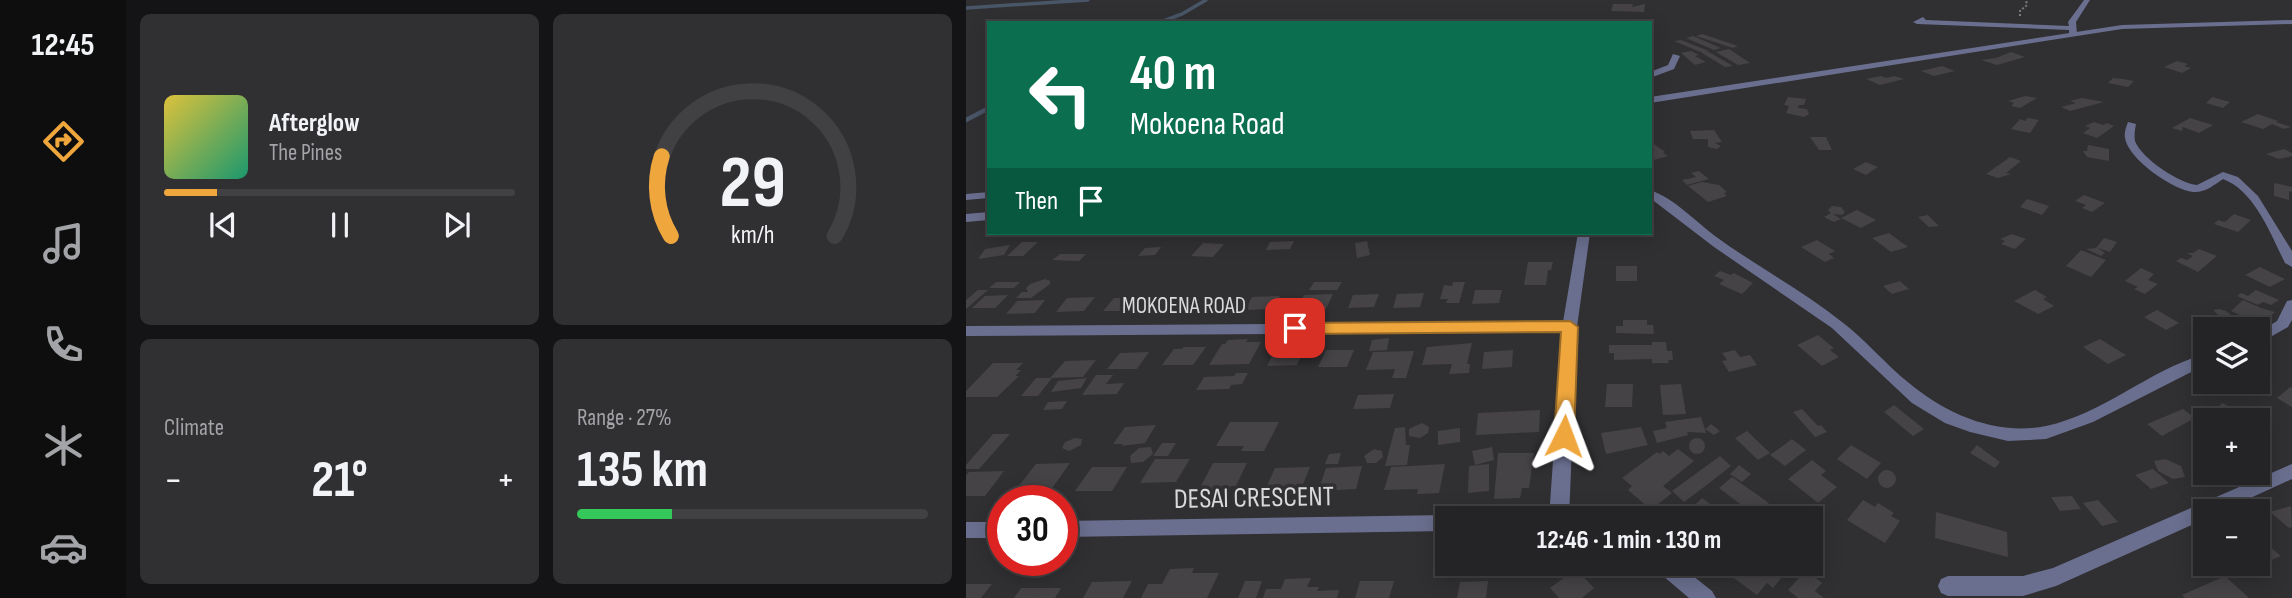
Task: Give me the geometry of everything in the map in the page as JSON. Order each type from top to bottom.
[{"type":"street","points":[[2073,31],[2072,22],[2087,0]]},
{"type":"street","points":[[1923,19],[1917,22],[2073,31]]},
{"type":"street","points":[[1652,100],[2073,31],[2158,24],[2292,22]]},
{"type":"street","points":[[1652,74],[1671,67],[1676,56]]},
{"type":"street","points":[[2131,124],[2129,136],[2135,149],[2156,169],[2181,186],[2202,188],[2223,175],[2238,180],[2277,232],[2292,263]]},
{"type":"street","points":[[1652,194],[1717,243],[1836,324],[1864,347],[1903,388],[1942,414],[1976,428],[2004,434],[2044,432],[2097,414],[2174,371],[2193,364]]},
{"type":"street","points":[[966,197],[987,195]]},
{"type":"street","points":[[966,218],[987,216]]},
{"type":"street","points":[[1560,506],[1570,327],[1584,235]]},
{"type":"street","points":[[2270,332],[2283,324],[2292,304]]},
{"type":"street","name":"MOKOENA ROAD","points":[[966,331],[1570,327]]},
{"type":"street","points":[[1948,586],[2023,586],[2056,577],[2292,471]]},
{"type":"street","name":"DESAI CRESCENT","points":[[1078,529],[1435,523]]},
{"type":"street","points":[[966,530],[987,530]]},
{"type":"street","points":[[1678,576],[1705,598]]},
{"type":"building","points":[[1613,4],[1633,4],[1632,7],[1645,4],[1644,12],[1611,11]]},
{"type":"building","points":[[1702,34],[1738,46],[1733,48],[1696,36]]},
{"type":"building","points":[[1693,36],[1721,48],[1714,50],[1686,38]]},
{"type":"building","points":[[1681,40],[1709,51],[1703,53],[1674,41]]},
{"type":"building","points":[[1729,49],[1750,63],[1738,65],[1716,52]]},
{"type":"building","points":[[1691,51],[1706,62],[1695,65],[1681,53]]},
{"type":"building","points":[[1709,52],[1733,66],[1725,67],[1702,53]]},
{"type":"building","points":[[2011,52],[2025,57],[1997,65],[1981,60],[1996,58]]},
{"type":"building","points":[[2177,61],[2188,64],[2184,66],[2191,68],[2182,73],[2164,67]]},
{"type":"building","points":[[1942,66],[1955,71],[1934,76],[1921,71]]},
{"type":"building","points":[[1881,76],[1904,79],[1880,85],[1866,79]]},
{"type":"building","points":[[2113,78],[2134,81],[2128,87],[2108,83]]},
{"type":"building","points":[[2025,96],[2037,98],[2020,108],[2011,106],[2014,103],[2008,101]]},
{"type":"building","points":[[1788,97],[1806,99],[1804,105],[1799,105],[1798,108],[1807,109],[1809,114],[1804,117],[1786,113],[1789,106],[1784,105]]},
{"type":"building","points":[[2212,97],[2230,102],[2223,108],[2206,103]]},
{"type":"building","points":[[2082,98],[2104,102],[2070,111],[2061,107],[2076,103],[2070,101]]},
{"type":"building","points":[[2258,114],[2291,127],[2284,129],[2272,124],[2263,129],[2241,122]]},
{"type":"building","points":[[2028,118],[2039,120],[2030,133],[2011,129],[2020,119],[2025,121]]},
{"type":"building","points":[[2190,118],[2213,125],[2199,133],[2183,127],[2182,131],[2172,128]]},
{"type":"building","points":[[2094,122],[2114,126],[2097,138],[2083,133],[2090,128],[2085,126]]},
{"type":"building","points":[[1714,130],[1722,142],[1715,143],[1721,146],[1717,149],[1708,147],[1708,139],[1693,139],[1690,131]]},
{"type":"building","points":[[1810,137],[1826,137],[1832,150],[1819,150]]},
{"type":"building","points":[[1654,144],[1668,156],[1652,160]]},
{"type":"building","points":[[2088,145],[2109,149],[2109,161],[2087,157],[2083,151],[2087,151]]},
{"type":"building","points":[[2284,149],[2292,153],[2292,156],[2279,159],[2266,154]]},
{"type":"building","points":[[2010,157],[2021,161],[2006,173],[2011,174],[1998,178],[1986,174]]},
{"type":"building","points":[[1866,162],[1878,167],[1866,175],[1853,169]]},
{"type":"building","points":[[1699,171],[1709,179],[1687,185],[1682,180],[1696,177],[1691,173]]},
{"type":"building","points":[[1702,182],[1719,185],[1727,192],[1724,193],[1727,196],[1708,202],[1688,186]]},
{"type":"building","points":[[2274,183],[2292,187],[2289,200],[2274,196]]},
{"type":"building","points":[[2084,195],[2105,203],[2092,212],[2082,208],[2086,205],[2075,201]]},
{"type":"building","points":[[2027,199],[2049,206],[2042,215],[2020,207]]},
{"type":"building","points":[[1832,206],[1841,207],[1845,212],[1842,215],[1833,214],[1841,219],[1834,222],[1824,217],[1831,213],[1828,210]]},
{"type":"building","points":[[1857,210],[1876,220],[1861,228],[1841,218]]},
{"type":"building","points":[[2234,214],[2251,220],[2238,232],[2214,224],[2218,220],[2225,222]]},
{"type":"building","points":[[1928,215],[1939,226],[1929,227],[1918,217]]},
{"type":"building","points":[[1889,233],[1908,247],[1891,252],[1872,238]]},
{"type":"building","points":[[2012,234],[2026,239],[2015,249],[2001,244],[2005,241],[2000,239]]},
{"type":"building","points":[[2104,238],[2117,242],[2110,252],[2098,248],[2105,253],[2101,256],[2086,249],[2096,248]]},
{"type":"building","points":[[1817,240],[1835,251],[1829,254],[1834,258],[1825,262],[1801,247]]},
{"type":"building","points":[[1294,241],[1290,249],[1266,250],[1270,242]]},
{"type":"building","points":[[1367,241],[1370,255],[1357,258],[1355,243]]},
{"type":"building","points":[[1022,242],[1038,242],[1023,256],[1007,256]]},
{"type":"building","points":[[1203,243],[1224,244],[1213,257],[1191,256]]},
{"type":"building","points":[[1010,245],[1004,255],[978,259],[985,249]]},
{"type":"building","points":[[1161,247],[1155,255],[1138,256],[1145,248]]},
{"type":"building","points":[[2199,249],[2217,256],[2198,272],[2176,261],[2181,258],[2187,260],[2193,256],[2186,253]]},
{"type":"building","points":[[2081,250],[2106,260],[2091,277],[2066,266]]},
{"type":"building","points":[[1060,254],[1086,254],[1079,261],[1052,260]]},
{"type":"building","points":[[1528,262],[1553,262],[1551,270],[1548,270],[1546,285],[1524,285]]},
{"type":"building","points":[[1616,266],[1637,266],[1637,281],[1616,281]]},
{"type":"building","points":[[2260,267],[2285,279],[2270,287],[2245,275]]},
{"type":"building","points":[[2141,268],[2154,274],[2148,280],[2158,284],[2145,294],[2125,281]]},
{"type":"building","points":[[1720,271],[1731,275],[1734,273],[1753,283],[1742,294],[1719,284],[1724,280],[1714,276]]},
{"type":"building","points":[[1045,279],[1050,281],[1050,284],[1031,298],[1016,298],[1022,292],[1028,292],[1026,288],[1030,284]]},
{"type":"building","points":[[1900,281],[1909,289],[1892,294],[1883,286]]},
{"type":"building","points":[[996,282],[1020,282],[1014,288],[989,288]]},
{"type":"building","points":[[1314,282],[1342,282],[1337,290],[1309,290]]},
{"type":"building","points":[[1453,282],[1465,282],[1459,303],[1446,303],[1448,299],[1440,299],[1444,285],[1452,286]]},
{"type":"building","points":[[978,290],[988,290],[966,309],[966,300]]},
{"type":"building","points":[[1475,290],[1502,290],[1499,303],[1472,304]]},
{"type":"building","points":[[2035,290],[2047,297],[2043,299],[2054,306],[2038,314],[2014,301]]},
{"type":"building","points":[[2256,290],[2279,300],[2271,305],[2263,302],[2258,305],[2237,296],[2241,293],[2248,296]]},
{"type":"building","points":[[1424,293],[1420,307],[1393,308],[1397,294]]},
{"type":"building","points":[[1333,294],[1326,309],[1297,309],[1304,295]]},
{"type":"building","points":[[1379,294],[1374,307],[1348,308],[1353,295]]},
{"type":"building","points":[[1008,295],[995,308],[972,308],[985,296]]},
{"type":"building","points":[[1280,296],[1272,309],[1245,310],[1252,297]]},
{"type":"building","points":[[1095,297],[1084,311],[1056,312],[1067,298]]},
{"type":"building","points":[[1162,297],[1189,297],[1179,310],[1152,311]]},
{"type":"building","points":[[1114,298],[1141,298],[1130,311],[1103,311]]},
{"type":"building","points":[[1045,300],[1035,313],[1006,314],[1017,301]]},
{"type":"building","points":[[2243,300],[2275,312],[2270,317],[2238,317],[2240,315],[2231,311]]},
{"type":"building","points":[[1202,301],[1230,301],[1223,311],[1195,311]]},
{"type":"building","points":[[2157,310],[2179,323],[2166,330],[2144,317]]},
{"type":"building","points":[[2213,310],[2226,311],[2234,317],[2220,317]]},
{"type":"building","points":[[1623,320],[1647,320],[1647,325],[1653,325],[1654,334],[1616,333],[1616,326],[1623,326]]},
{"type":"building","points":[[1818,335],[1834,348],[1830,350],[1839,357],[1822,366],[1797,345]]},
{"type":"building","points":[[1389,338],[1387,350],[1369,351],[1372,340]]},
{"type":"building","points":[[1248,339],[1246,342],[1261,342],[1249,364],[1209,365],[1222,344],[1228,340]]},
{"type":"building","points":[[2100,339],[2126,355],[2108,364],[2083,347]]},
{"type":"building","points":[[1652,342],[1666,342],[1667,351],[1672,351],[1673,360],[1668,360],[1669,363],[1652,363],[1652,359],[1614,360],[1614,353],[1609,353],[1609,345],[1652,345]]},
{"type":"building","points":[[1472,343],[1467,364],[1470,364],[1469,373],[1449,374],[1452,364],[1422,365],[1427,347]]},
{"type":"building","points":[[1206,347],[1193,365],[1162,365],[1174,349]]},
{"type":"building","points":[[1304,349],[1297,365],[1267,366],[1275,350]]},
{"type":"building","points":[[1326,350],[1354,350],[1347,367],[1318,367]]},
{"type":"building","points":[[1513,350],[1512,367],[1482,369],[1484,352]]},
{"type":"building","points":[[1735,350],[1740,357],[1750,355],[1757,365],[1729,372],[1722,361],[1727,360],[1722,353]]},
{"type":"building","points":[[1414,351],[1406,378],[1392,378],[1395,369],[1366,370],[1373,352]]},
{"type":"building","points":[[1149,352],[1137,369],[1107,369],[1120,353]]},
{"type":"building","points":[[1096,360],[1083,377],[1050,378],[1065,361]]},
{"type":"building","points":[[993,363],[1023,363],[1016,370],[1021,370],[1015,376],[1019,376],[997,397],[966,397],[966,391]]},
{"type":"building","points":[[1236,373],[1248,373],[1242,384],[1231,385],[1229,389],[1196,390],[1204,377],[1234,376]]},
{"type":"building","points":[[1096,375],[1113,375],[1106,384],[1124,383],[1117,394],[1082,395]]},
{"type":"building","points":[[1036,378],[1052,378],[1038,396],[1021,396]]},
{"type":"building","points":[[1087,378],[1081,388],[1051,392],[1058,381]]},
{"type":"building","points":[[1607,384],[1633,384],[1632,407],[1605,407]]},
{"type":"building","points":[[1681,384],[1686,414],[1663,415],[1660,385]]},
{"type":"building","points":[[2292,388],[2292,407],[2277,398]]},
{"type":"building","points":[[1394,394],[1390,408],[1353,409],[1358,395]]},
{"type":"building","points":[[1067,401],[1062,409],[1043,410],[1048,402]]},
{"type":"building","points":[[2222,403],[2232,408],[2218,408]]},
{"type":"building","points":[[1894,405],[1924,429],[1913,436],[1884,412]]},
{"type":"building","points":[[1802,409],[1827,432],[1815,437],[1793,412]]},
{"type":"building","points":[[2183,409],[2193,416],[2193,419],[2162,436],[2147,424]]},
{"type":"building","points":[[1540,410],[1539,432],[1476,435],[1478,413]]},
{"type":"building","points":[[1701,417],[1706,433],[1687,432],[1688,435],[1657,443],[1653,431],[1667,428],[1665,422]]},
{"type":"building","points":[[1230,422],[1279,422],[1264,451],[1241,451],[1244,446],[1216,446]]},
{"type":"building","points":[[1422,423],[1429,427],[1428,433],[1420,438],[1409,436],[1409,429]]},
{"type":"building","points":[[1711,424],[1720,431],[1714,435],[1705,429]]},
{"type":"building","points":[[1156,425],[1145,443],[1121,446],[1123,444],[1113,444],[1125,427]]},
{"type":"building","points":[[1405,427],[1406,445],[1410,445],[1407,465],[1385,466],[1395,428]]},
{"type":"building","points":[[1641,427],[1648,445],[1606,454],[1601,433]]},
{"type":"building","points":[[1460,428],[1460,442],[1438,445],[1438,431]]},
{"type":"building","points":[[1747,431],[1770,453],[1758,460],[1735,438]]},
{"type":"building","points":[[993,434],[1010,434],[979,469],[966,469],[966,465]]},
{"type":"building","points":[[1075,438],[1082,439],[1081,445],[1069,451],[1062,448],[1065,442]]},
{"type":"building","points":[[1694,438],[1700,438],[1705,446],[1703,452],[1694,454],[1689,449],[1689,443]]},
{"type":"building","points":[[1792,439],[1806,450],[1785,466],[1770,455]]},
{"type":"building","points":[[1162,443],[1176,443],[1168,456],[1153,456]]},
{"type":"building","points":[[1851,445],[1881,463],[1867,479],[1837,459]]},
{"type":"building","points":[[1977,445],[2000,462],[1995,468],[1970,453]]},
{"type":"building","points":[[1151,447],[1153,454],[1143,462],[1131,463],[1130,456],[1139,448]]},
{"type":"building","points":[[1492,447],[1494,460],[1475,465],[1472,451]]},
{"type":"building","points":[[1374,449],[1382,451],[1383,457],[1376,463],[1367,463],[1364,456]]},
{"type":"building","points":[[1678,449],[1694,461],[1663,486],[1672,493],[1656,506],[1646,506],[1628,490],[1632,486],[1622,478],[1657,452],[1660,454],[1663,451],[1669,456]]},
{"type":"building","points":[[1341,453],[1338,464],[1325,464],[1329,454]]},
{"type":"building","points":[[1498,453],[1534,453],[1529,488],[1522,488],[1520,498],[1494,499]]},
{"type":"building","points":[[1720,456],[1731,466],[1684,502],[1672,491]]},
{"type":"building","points":[[1155,459],[1190,459],[1176,482],[1140,483]]},
{"type":"building","points":[[2165,459],[2181,466],[2185,477],[2173,479],[2158,471],[2154,461]]},
{"type":"building","points":[[1812,460],[1826,471],[1821,475],[1837,487],[1818,503],[1788,479]]},
{"type":"building","points":[[1070,463],[1054,485],[1020,485],[1036,464]]},
{"type":"building","points":[[1213,463],[1247,463],[1236,486],[1231,486],[1227,495],[1201,496],[1207,486],[1201,486]]},
{"type":"building","points":[[1445,464],[1439,493],[1417,494],[1418,489],[1384,490],[1391,467]]},
{"type":"building","points":[[1489,464],[1489,491],[1468,493],[1469,466]]},
{"type":"building","points":[[1739,465],[1751,474],[1742,482],[1730,474]]},
{"type":"building","points":[[1362,466],[1356,489],[1318,491],[1326,468]]},
{"type":"building","points":[[1092,467],[1127,467],[1112,491],[1078,491],[1078,487]]},
{"type":"building","points":[[1310,467],[1301,489],[1265,490],[1275,468]]},
{"type":"building","points":[[2153,469],[2169,483],[2151,489],[2135,475]]},
{"type":"building","points":[[1887,470],[1893,473],[1896,479],[1893,485],[1887,488],[1881,485],[1878,479],[1881,473]]},
{"type":"building","points":[[1004,471],[993,485],[987,485],[985,496],[966,496],[966,475],[969,472]]},
{"type":"building","points":[[1732,477],[1769,503],[1766,506],[1743,506],[1719,488]]},
{"type":"building","points":[[2072,496],[2081,509],[2060,511],[2051,497]]},
{"type":"building","points":[[1702,498],[1713,506],[1694,506]]},
{"type":"building","points":[[1863,500],[1875,507],[1878,503],[1894,513],[1891,516],[1900,521],[1885,543],[1847,520]]},
{"type":"building","points":[[2098,500],[2118,522],[2102,526],[2083,503]]},
{"type":"building","points":[[2291,506],[2292,527],[2289,528],[2270,512]]},
{"type":"building","points":[[1936,512],[2007,532],[2008,557],[1935,538]]},
{"type":"building","points":[[2270,547],[2281,556],[2270,561]]},
{"type":"building","points":[[1194,568],[1192,573],[1219,573],[1207,598],[1141,598],[1148,584],[1162,584],[1170,569]]},
{"type":"building","points":[[1566,576],[1583,576],[1594,588],[1582,598],[1559,598],[1550,588]]},
{"type":"building","points":[[1731,576],[1783,576],[1773,588],[1767,583],[1757,595]]},
{"type":"building","points":[[1801,576],[1813,576],[1822,583],[1815,591],[1824,598],[1798,598],[1788,590]]},
{"type":"building","points":[[2225,576],[2249,598],[2185,598],[2182,595]]},
{"type":"building","points":[[1311,578],[1307,587],[1319,587],[1317,591],[1339,590],[1337,598],[1263,598],[1266,589],[1281,589],[1285,579]]},
{"type":"building","points":[[1132,581],[1123,598],[1083,598],[1092,582]]},
{"type":"building","points":[[1245,581],[1262,581],[1256,598],[1238,598]]},
{"type":"building","points":[[1360,581],[1394,581],[1389,598],[1355,598]]},
{"type":"building","points":[[1488,581],[1486,598],[1457,598],[1460,582]]},
{"type":"building","points":[[966,584],[992,584],[981,598],[966,598]]},
{"type":"building","points":[[1021,588],[1061,588],[1055,598],[1014,598]]},
{"type":"waterway","points":[[966,8],[1088,0]]},
{"type":"waterway","points":[[1163,21],[1206,0]]},
{"type":"waterway","points":[[966,120],[987,109]]},
{"type":"route","points":[[1295,328],[1570,327],[1564,436]]}]
